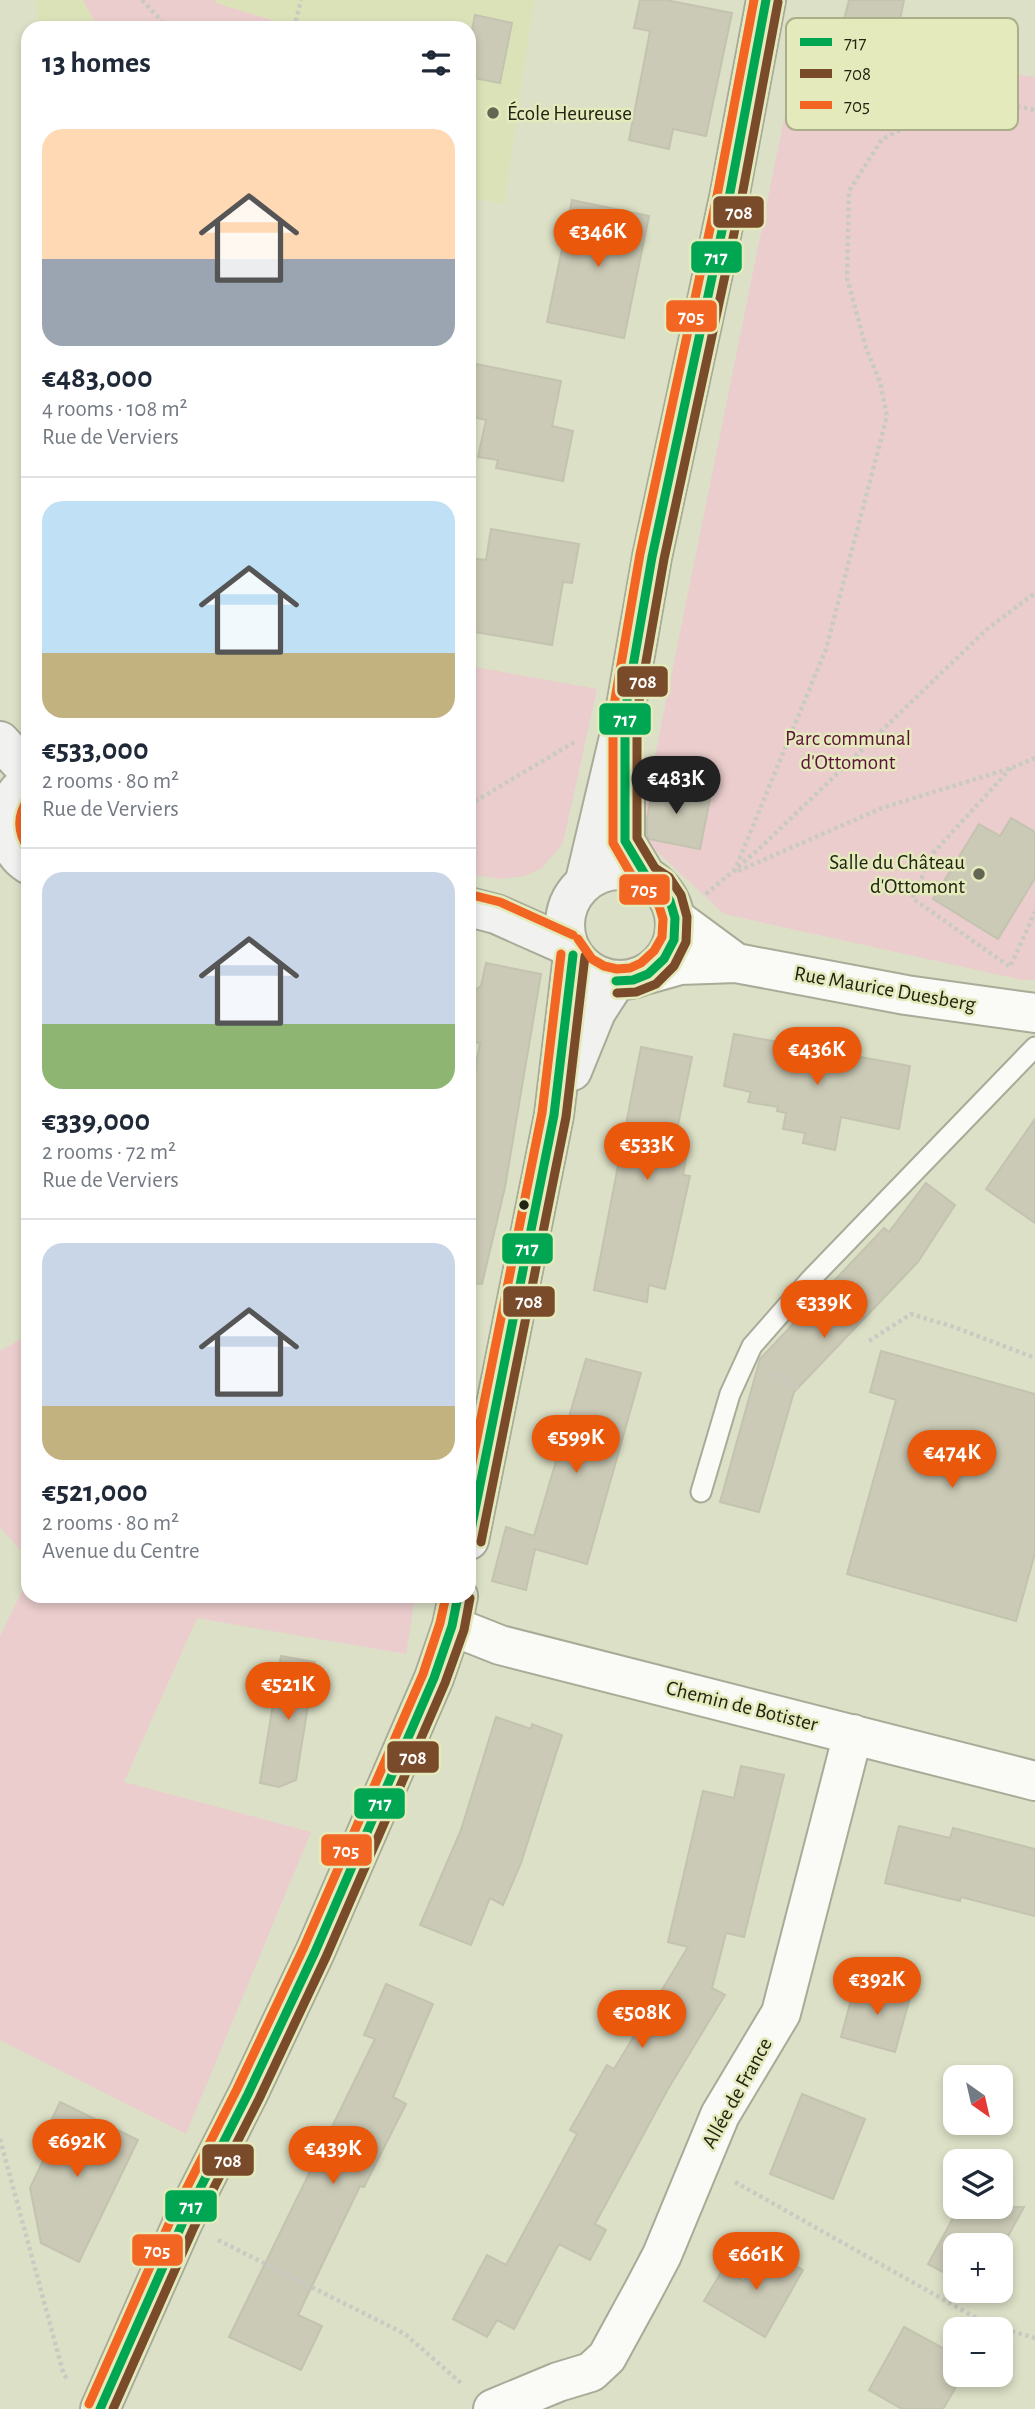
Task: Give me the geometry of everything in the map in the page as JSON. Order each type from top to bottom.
[{"type":"street","points":[[476,1505],[554,1115],[570,951],[564,923],[569,903],[583,884],[625,712],[652,557],[729,198],[766,0]]},
{"type":"street","points":[[625,712],[625,841],[646,876]]},
{"type":"street","points":[[14,762],[20,787],[9,800],[3,831],[9,846],[21,860]]},
{"type":"street","points":[[482,911],[541,905],[604,872],[625,870],[646,876],[660,886],[670,901],[676,918],[674,940],[664,959],[632,977],[596,1012],[554,1115]]},
{"type":"street","points":[[482,911],[570,951],[584,968],[599,977],[632,977]]},
{"type":"street","name":"Rue Maurice Duesberg","points":[[676,918],[736,963]]},
{"type":"street","name":"Rue Maurice Duesberg","points":[[632,977],[680,965],[736,963],[906,995],[1035,1013]]},
{"type":"street","points":[[86,2399],[183,2222],[248,2094],[315,1952],[434,1678],[455,1611]]},
{"type":"street","name":"Chemin de Botister","points":[[455,1611],[500,1645],[1035,1781]]},
{"type":"street","name":"Allée de France","points":[[482,2401],[590,2372],[607,2357],[662,2255],[720,2115],[781,2013],[853,1734]]},
{"type":"lane","points":[[701,1492],[730,1394],[752,1346],[810,1280],[1035,1047]]},
{"type":"path","points":[[142,0],[161,21]]},
{"type":"path","points":[[296,21],[301,0]]},
{"type":"path","points":[[734,872],[826,649],[887,416],[880,382],[866,348],[847,278],[849,191],[882,139],[900,130]]},
{"type":"path","points":[[676,918],[734,872],[987,629],[1035,593]]},
{"type":"path","points":[[476,800],[625,712]]},
{"type":"path","points":[[734,872],[882,808],[1035,758]]},
{"type":"path","points":[[1011,768],[934,852],[912,898],[1010,967],[1035,912]]},
{"type":"path","points":[[869,1340],[911,1314],[954,1327],[1035,1359]]},
{"type":"path","points":[[0,2139],[63,2372],[86,2399]]},
{"type":"path","points":[[700,2162],[985,2323],[1035,2337]]},
{"type":"path","points":[[183,2222],[405,2334],[482,2401]]},
{"type":"shaded area","name":"École Heureuse","points":[[36,0],[534,0],[504,204],[476,199],[476,21],[38,21]]},
{"type":"green space","points":[[83,0],[216,0],[216,3],[275,21],[94,21]]},
{"type":"green space","name":"Parc communal d'Ottomont","points":[[1018,75],[1035,77],[1035,980],[1022,980],[724,914],[639,835],[786,109],[786,130],[1018,130]]},
{"type":"green space","points":[[476,667],[597,689],[563,843],[542,868],[525,876],[500,879],[476,875]]},
{"type":"green space","points":[[21,1339],[21,1551],[0,1527],[0,1351]]},
{"type":"green space","points":[[21,1593],[21,1603],[414,1603],[406,1654],[197,1618],[124,1782],[311,1832],[186,2134],[0,2040],[0,1636]]},
{"type":"building","points":[[640,0],[666,0],[732,13],[706,136],[673,129],[669,149],[629,140],[650,31],[634,28]]},
{"type":"building","points":[[849,0],[904,0],[900,18],[844,18]]},
{"type":"building","points":[[475,15],[512,23],[500,83],[476,78],[476,21],[474,21]]},
{"type":"building","points":[[572,200],[649,216],[624,338],[547,322]]},
{"type":"building","points":[[476,364],[561,381],[552,426],[573,431],[563,481],[496,468],[498,460],[478,457],[486,420],[476,418]]},
{"type":"building","points":[[491,529],[579,544],[572,583],[563,582],[552,645],[476,632],[476,559],[486,560]]},
{"type":"building","points":[[654,781],[691,788],[690,796],[710,799],[700,849],[649,839],[647,818]]},
{"type":"building","name":"Salle du Château d'Ottomont","points":[[1011,818],[1035,832],[1035,878],[998,939],[933,899],[979,824],[1000,836]]},
{"type":"building","points":[[486,963],[541,974],[505,1187],[482,1284],[476,1284],[476,1064],[480,1043],[476,1042],[476,989],[481,986]]},
{"type":"building","points":[[734,1034],[910,1066],[899,1129],[841,1117],[835,1150],[803,1143],[805,1133],[783,1129],[786,1113],[777,1111],[778,1107],[748,1102],[751,1092],[724,1086]]},
{"type":"building","points":[[641,1047],[692,1057],[673,1149],[687,1152],[683,1175],[690,1176],[665,1289],[649,1285],[647,1302],[594,1290]]},
{"type":"building","points":[[1035,1119],[1035,1223],[986,1189]]},
{"type":"building","points":[[926,1183],[955,1205],[918,1262],[794,1392],[759,1512],[720,1502],[760,1359],[884,1228],[889,1232]]},
{"type":"building","points":[[881,1351],[1035,1394],[1035,1553],[1016,1621],[847,1574],[896,1400],[870,1392]]},
{"type":"building","points":[[586,1359],[641,1373],[587,1564],[535,1549],[526,1590],[492,1581],[506,1527],[534,1536]]},
{"type":"building","points":[[281,1656],[315,1662],[296,1780],[279,1787],[260,1783]]},
{"type":"building","points":[[496,1717],[531,1729],[532,1724],[562,1735],[521,1863],[503,1905],[490,1898],[471,1945],[420,1925],[461,1830]]},
{"type":"building","points":[[741,1766],[784,1775],[744,1937],[726,1933],[712,1988],[725,1995],[668,2089],[595,2224],[606,2230],[590,2260],[559,2244],[514,2329],[497,2320],[487,2337],[453,2319],[487,2255],[506,2265],[577,2134],[570,2130],[607,2065],[614,2069],[688,1947],[668,1942],[703,1791],[734,1798]]},
{"type":"building","points":[[899,1826],[950,1838],[953,1828],[1035,1849],[1035,1916],[961,1897],[960,1901],[885,1883]]},
{"type":"building","points":[[866,1981],[911,1994],[895,2052],[841,2037],[851,2000],[860,2003]]},
{"type":"building","points":[[386,1984],[433,2004],[393,2097],[406,2104],[364,2187],[360,2186],[298,2315],[322,2326],[301,2370],[229,2337],[375,2039],[364,2035]]},
{"type":"building","points":[[802,2094],[865,2119],[833,2199],[770,2174]]},
{"type":"building","points":[[60,2102],[138,2140],[79,2262],[41,2243],[30,2188],[54,2138],[45,2134]]},
{"type":"building","points":[[1013,2207],[1024,2207],[1010,2233],[945,2233],[952,2219],[1013,2219]]},
{"type":"building","points":[[943,2236],[943,2272],[928,2264]]},
{"type":"building","points":[[764,2247],[803,2270],[765,2337],[704,2301],[723,2269],[744,2281]]},
{"type":"building","points":[[904,2327],[943,2348],[943,2387],[956,2387],[943,2409],[902,2409],[869,2390]]},
{"type":"transit line","name":"705","points":[[578,939],[592,959],[617,969],[630,968],[641,963],[654,951],[662,937],[663,919],[659,906],[651,895],[636,883],[613,843],[613,711],[640,554],[717,196],[754,0]]},
{"type":"transit line","name":"717","points":[[616,981],[633,980],[648,974],[664,959],[674,940],[675,918],[670,901],[660,886],[646,876],[625,841],[625,712],[652,557],[729,198],[766,0]]},
{"type":"transit line","name":"708","points":[[617,993],[636,992],[656,984],[674,966],[686,942],[687,917],[681,895],[669,877],[655,868],[637,838],[637,713],[664,559],[741,201],[778,2]]},
{"type":"transit line","name":"705","points":[[21,818],[21,830]]},
{"type":"transit line","name":"705","points":[[476,896],[500,902],[573,935]]},
{"type":"transit line","name":"705","points":[[476,1443],[542,1113],[561,954]]},
{"type":"transit line","name":"717","points":[[476,1505],[554,1115],[573,955]]},
{"type":"transit line","name":"708","points":[[481,1542],[566,1117],[585,956]]},
{"type":"transit line","name":"705","points":[[89,2404],[172,2217],[237,2089],[304,1947],[423,1674],[444,1603]]},
{"type":"transit line","name":"717","points":[[100,2409],[183,2222],[248,2094],[315,1952],[434,1678],[452,1626],[457,1603]]},
{"type":"transit line","name":"708","points":[[113,2409],[194,2227],[259,2099],[326,1957],[445,1683],[464,1630],[469,1603]]},
{"type":"place","name":"École Heureuse","points":[[493,113]]},
{"type":"place","name":"Salle du Château d'Ottomont","points":[[979,874]]}]
